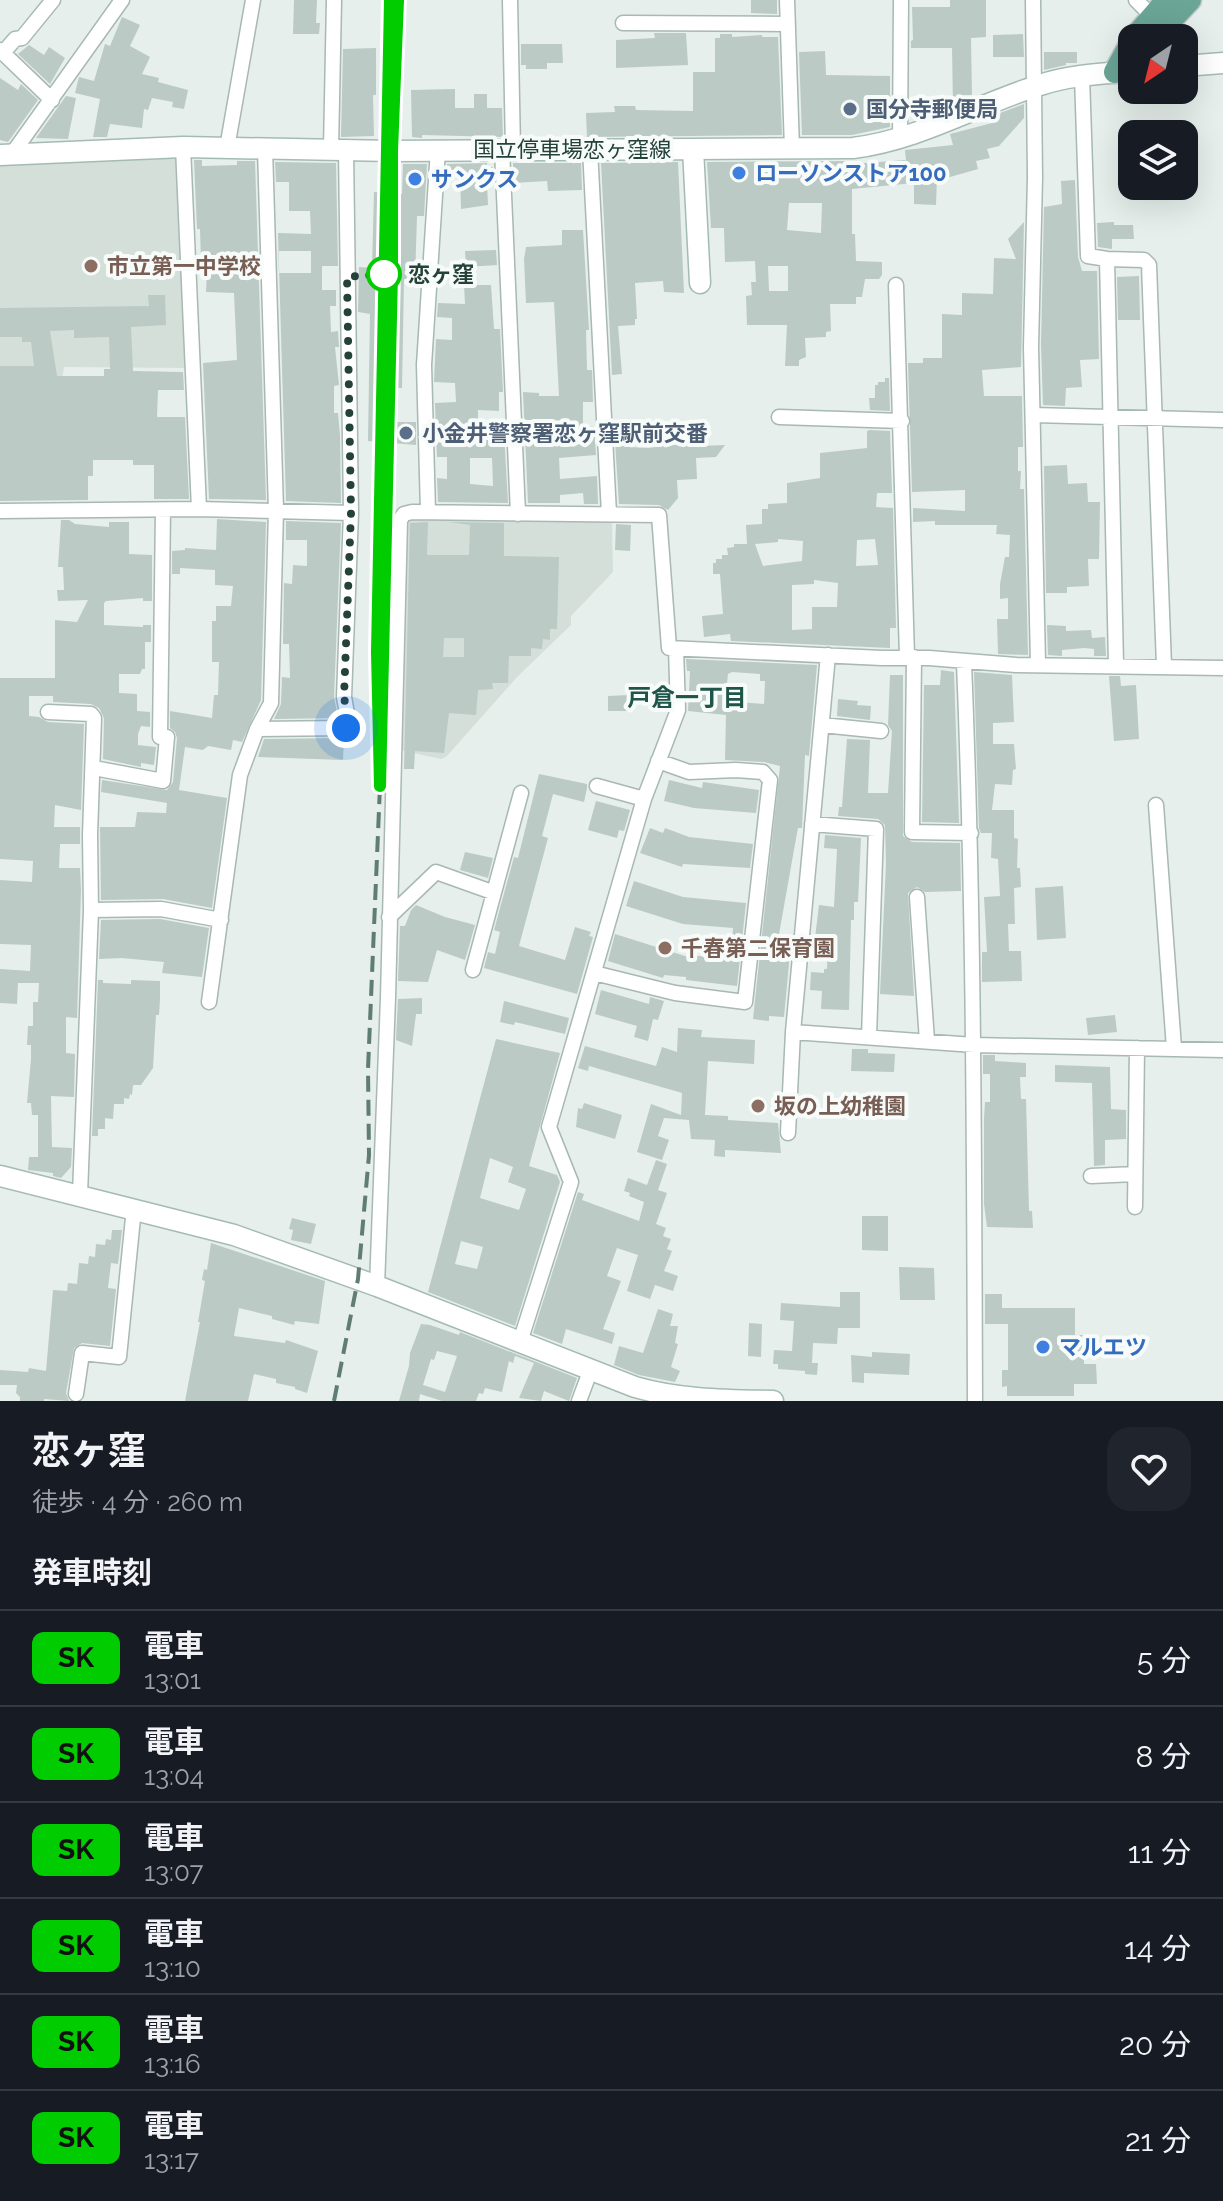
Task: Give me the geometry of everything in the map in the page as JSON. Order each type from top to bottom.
[{"type":"main road","points":[[1158,18],[1190,0]]},
{"type":"main road","points":[[1198,65],[1223,63]]},
{"type":"main road","name":"国立停車場恋ヶ窪線","points":[[6,154],[183,147],[338,150],[853,148],[900,139],[1034,87],[1118,69]]},
{"type":"main road","points":[[693,149],[700,283]]},
{"type":"main road","points":[[0,1176],[234,1235],[663,1395],[773,1401]]},
{"type":"street","points":[[52,100],[2,51],[15,39],[22,38],[53,0]]},
{"type":"street","points":[[6,154],[52,100],[122,0]]},
{"type":"street","points":[[227,148],[253,0]]},
{"type":"street","points":[[257,729],[346,728],[349,725],[344,697],[351,513],[334,0]]},
{"type":"street","points":[[510,0],[507,149],[518,514]]},
{"type":"street","points":[[787,0],[792,149]]},
{"type":"street","points":[[900,139],[901,0]]},
{"type":"street","points":[[1033,0],[1035,162],[1031,347],[1038,664]]},
{"type":"street","points":[[1136,0],[1158,18]]},
{"type":"street","points":[[623,23],[787,24]]},
{"type":"street","points":[[1082,76],[1088,256],[1144,260],[1149,265],[1164,666]]},
{"type":"street","points":[[183,147],[199,509]]},
{"type":"street","points":[[209,1002],[240,775],[257,729],[271,703],[276,510],[265,149]]},
{"type":"street","points":[[428,512],[424,365],[438,149]]},
{"type":"street","points":[[590,149],[609,514]]},
{"type":"street","points":[[1107,259],[1116,664]]},
{"type":"street","points":[[896,285],[910,657],[912,832],[971,833]]},
{"type":"street","points":[[1033,415],[1223,420]]},
{"type":"street","points":[[779,417],[902,421]]},
{"type":"street","points":[[0,511],[199,509],[351,513]]},
{"type":"street","points":[[94,768],[163,781],[167,737],[160,737],[163,510]]},
{"type":"street","points":[[377,1286],[400,520],[404,514],[659,515],[669,648],[910,657],[964,663],[1223,668]]},
{"type":"street","points":[[520,1342],[571,1182],[549,1127],[644,799],[678,710],[676,649]]},
{"type":"street","points":[[788,1133],[793,1032],[828,655]]},
{"type":"street","points":[[964,663],[971,833],[975,1401]]},
{"type":"street","points":[[48,712],[91,714],[94,718],[91,910],[80,1194]]},
{"type":"street","points":[[822,725],[881,731]]},
{"type":"street","points":[[594,973],[675,993],[745,1002],[770,780],[763,772],[689,772],[658,761]]},
{"type":"street","points":[[597,786],[644,799]]},
{"type":"street","points":[[473,970],[521,793]]},
{"type":"street","points":[[1156,805],[1174,1048]]},
{"type":"street","points":[[812,824],[876,829],[869,1037]]},
{"type":"street","points":[[389,917],[436,872],[492,892]]},
{"type":"street","points":[[917,897],[927,1041]]},
{"type":"street","points":[[91,910],[161,909],[221,920]]},
{"type":"street","points":[[793,1032],[974,1045],[1223,1050]]},
{"type":"street","points":[[1135,1207],[1137,1048]]},
{"type":"street","points":[[1091,1176],[1135,1174]]},
{"type":"street","points":[[76,1394],[82,1353],[119,1357],[134,1208]]},
{"type":"street","points":[[579,1401],[591,1369]]},
{"type":"shaded area","name":"市立第一中学校","points":[[176,157],[188,368],[64,367],[62,380],[0,379],[0,164]]},
{"type":"shaded area","points":[[409,517],[603,518],[606,522],[612,522],[613,572],[571,616],[571,625],[517,677],[441,759],[400,750],[405,520]]},
{"type":"building","points":[[294,0],[317,0],[319,34],[293,34]]},
{"type":"building","points":[[751,0],[777,0],[777,14],[751,13]]},
{"type":"building","points":[[950,0],[986,0],[986,37],[971,38],[972,97],[953,105],[952,48],[911,48],[912,7],[950,7]]},
{"type":"building","points":[[122,17],[140,25],[130,46],[150,57],[142,74],[188,90],[184,109],[172,107],[173,102],[152,98],[148,110],[144,109],[142,128],[110,124],[107,137],[93,137],[100,99],[75,93],[79,77],[94,81],[105,44],[110,46]]},
{"type":"building","points":[[654,33],[686,33],[688,65],[616,68],[616,40],[655,38]]},
{"type":"building","points":[[720,34],[778,37],[782,135],[587,137],[586,113],[615,112],[614,106],[635,106],[636,110],[693,111],[693,72],[715,72],[715,38],[720,38]]},
{"type":"building","points":[[1023,34],[1024,57],[993,57],[993,35]]},
{"type":"building","points":[[521,44],[562,44],[563,63],[547,63],[547,69],[526,69],[526,65],[521,65]]},
{"type":"building","points":[[29,45],[44,55],[49,47],[65,58],[50,84],[18,54]]},
{"type":"building","points":[[376,48],[374,136],[341,137],[343,49]]},
{"type":"building","name":"国分寺郵便局","points":[[825,51],[826,75],[890,76],[890,127],[852,135],[802,135],[799,52]]},
{"type":"building","points":[[1044,52],[1077,52],[1077,63],[1044,70]]},
{"type":"building","points":[[0,78],[18,90],[21,84],[38,100],[8,142],[0,140]]},
{"type":"building","points":[[455,89],[455,108],[474,108],[474,94],[487,94],[487,108],[502,108],[503,137],[412,137],[411,90]]},
{"type":"building","points":[[66,96],[76,98],[68,139],[36,138]]},
{"type":"building","points":[[1024,104],[1024,118],[999,146],[987,149],[990,158],[976,161],[978,169],[950,177],[937,177],[936,205],[914,204],[914,183],[852,189],[852,234],[855,234],[856,261],[882,262],[882,275],[879,279],[865,279],[862,297],[856,297],[856,304],[830,304],[831,331],[826,332],[826,337],[805,338],[806,357],[799,360],[799,366],[785,366],[787,325],[747,325],[746,296],[752,295],[751,282],[756,282],[755,261],[725,262],[724,228],[711,228],[707,162],[853,161],[853,164],[906,160],[905,150],[953,145],[950,134],[992,123],[1000,113]],"holes":[[[789,203],[822,203],[821,233],[787,230]],[[768,266],[788,266],[788,291],[769,291]]]},
{"type":"building","points":[[194,160],[202,160],[202,166],[255,161],[266,500],[209,499],[203,363],[237,360],[234,293],[206,292],[207,271],[198,271],[198,260],[201,260],[200,229],[197,229]]},
{"type":"building","points":[[275,162],[336,163],[338,266],[322,266],[322,290],[336,290],[336,306],[330,306],[331,332],[338,331],[339,347],[335,347],[339,385],[334,386],[334,413],[338,413],[340,436],[341,503],[286,501],[279,273],[311,273],[311,251],[279,251],[278,233],[311,234],[310,211],[289,211],[289,182],[276,182]]},
{"type":"building","points":[[678,162],[684,293],[664,292],[663,281],[635,283],[637,319],[635,325],[618,326],[622,374],[612,375],[601,163]]},
{"type":"building","points":[[487,163],[487,167],[493,167],[494,183],[487,184],[488,205],[461,209],[460,171],[447,171],[447,164]]},
{"type":"building","points":[[513,163],[581,163],[582,190],[548,191],[547,181],[513,183]]},
{"type":"building","points":[[403,164],[427,164],[424,216],[417,216],[415,280],[404,279],[402,388],[397,388],[396,422],[416,422],[416,445],[368,441],[370,314],[358,312],[359,267],[372,268],[374,192],[402,194]]},
{"type":"building","points":[[1075,180],[1078,257],[1082,271],[1097,271],[1099,359],[1080,360],[1082,387],[1066,388],[1065,406],[1043,405],[1044,207],[1062,204],[1061,181]]},
{"type":"building","points":[[1024,222],[1021,367],[982,370],[984,396],[1022,396],[1023,447],[1018,447],[1018,471],[1021,471],[1020,489],[1024,489],[1028,655],[998,654],[997,619],[1008,619],[1008,598],[1000,599],[1000,584],[1005,557],[1009,557],[1010,535],[996,534],[997,525],[913,522],[913,508],[965,511],[965,490],[912,492],[908,363],[923,363],[923,358],[942,358],[942,314],[962,315],[962,293],[993,294],[994,258],[1016,259],[1008,239]]},
{"type":"building","points":[[1114,222],[1114,225],[1133,225],[1134,239],[1112,239],[1112,249],[1098,247],[1097,223]]},
{"type":"building","points":[[562,230],[583,230],[589,330],[586,330],[587,370],[592,370],[593,402],[583,402],[583,426],[594,426],[596,455],[559,458],[560,479],[597,476],[598,504],[584,504],[583,493],[560,495],[560,503],[528,503],[523,392],[559,396],[554,302],[526,303],[524,259],[526,247],[562,245]]},
{"type":"building","points":[[496,250],[497,265],[466,267],[465,251]]},
{"type":"building","points":[[1139,276],[1140,320],[1118,320],[1117,277]]},
{"type":"building","points":[[464,285],[491,285],[494,329],[500,329],[503,392],[499,392],[499,411],[478,410],[478,433],[504,433],[508,503],[438,502],[437,478],[447,479],[447,457],[437,457],[435,403],[456,402],[455,383],[434,382],[436,339],[452,340],[452,318],[437,317],[438,303],[465,304]],"holes":[[[470,458],[492,458],[493,486],[470,484]]]},
{"type":"building","points":[[148,295],[165,295],[166,325],[131,327],[133,371],[183,372],[184,390],[158,390],[157,417],[185,417],[189,499],[154,499],[154,465],[133,465],[133,460],[93,460],[93,476],[88,476],[88,500],[0,501],[0,366],[34,366],[31,342],[22,342],[22,337],[0,337],[0,308],[149,306]],"holes":[[[74,330],[74,338],[109,337],[110,369],[104,369],[104,376],[57,376],[50,331]]]},
{"type":"building","points":[[885,378],[889,378],[890,411],[870,410],[869,398],[875,398],[875,385],[885,382]]},
{"type":"building","points":[[626,424],[629,447],[698,442],[698,446],[725,445],[716,457],[696,458],[697,479],[677,480],[678,498],[668,510],[659,505],[619,504],[614,426]]},
{"type":"building","points":[[867,431],[890,431],[892,493],[877,493],[876,507],[893,508],[896,628],[890,628],[890,648],[731,641],[730,634],[704,637],[702,616],[723,614],[720,574],[713,574],[716,559],[728,555],[727,548],[734,547],[734,544],[747,544],[746,525],[762,524],[762,509],[768,509],[768,504],[787,503],[787,483],[820,478],[820,453],[867,448]],"holes":[[[778,539],[803,541],[802,561],[763,566],[755,544],[778,542]],[[875,539],[878,565],[856,566],[857,540]],[[814,580],[838,583],[837,607],[812,607],[812,629],[792,630],[792,585],[814,584]]]},
{"type":"building","points":[[1067,465],[1068,484],[1087,483],[1088,502],[1100,502],[1099,559],[1088,559],[1089,586],[1067,587],[1067,593],[1046,593],[1044,466]]},
{"type":"building","points":[[217,519],[266,522],[261,700],[242,742],[233,740],[231,750],[208,746],[203,750],[185,747],[179,790],[227,798],[212,908],[163,899],[101,900],[100,827],[135,827],[137,812],[166,813],[167,803],[101,792],[102,780],[167,790],[173,782],[177,738],[170,728],[170,711],[212,718],[214,695],[218,695],[219,662],[212,662],[212,621],[216,621],[216,606],[231,606],[233,586],[215,585],[215,570],[180,568],[180,574],[172,574],[172,551],[185,548],[216,550]]},
{"type":"building","points":[[61,520],[109,527],[109,522],[129,522],[129,554],[152,555],[152,601],[143,601],[143,598],[106,601],[104,625],[151,625],[151,642],[145,642],[145,669],[140,674],[119,674],[119,693],[137,694],[137,711],[150,712],[150,727],[141,726],[138,745],[156,747],[154,765],[141,763],[141,767],[103,759],[104,718],[99,708],[91,704],[53,702],[53,696],[29,696],[29,716],[48,722],[84,724],[81,810],[55,805],[54,827],[80,827],[80,844],[60,844],[59,868],[80,868],[81,890],[77,1018],[66,1017],[66,1053],[75,1054],[74,1097],[51,1096],[52,1147],[72,1148],[71,1167],[61,1178],[53,1176],[53,1173],[28,1170],[29,1157],[38,1157],[38,1115],[32,1115],[31,1103],[27,1103],[31,1045],[27,1045],[28,1026],[33,1026],[33,1002],[38,1002],[39,983],[18,983],[17,1004],[0,1003],[0,969],[30,971],[31,945],[0,944],[0,880],[32,882],[33,861],[0,859],[0,678],[55,678],[55,620],[77,622],[88,600],[58,601],[57,590],[64,590],[63,567],[58,567]]},
{"type":"building","points":[[286,521],[341,523],[334,697],[338,718],[274,719],[281,704],[282,677],[290,678],[289,644],[283,644],[284,583],[292,584],[293,565],[307,566],[307,540],[286,540]]},
{"type":"building","points":[[428,522],[427,555],[469,555],[470,525],[449,522],[504,523],[504,556],[559,557],[557,629],[550,629],[550,640],[543,639],[542,649],[531,648],[531,656],[509,656],[508,683],[492,683],[493,689],[478,690],[476,715],[449,713],[444,753],[415,751],[414,769],[404,769],[410,523]],"holes":[[[444,638],[464,638],[464,657],[443,657]]]},
{"type":"building","points":[[616,524],[631,525],[630,551],[615,550]]},
{"type":"building","points":[[1047,625],[1066,626],[1066,631],[1091,630],[1092,638],[1105,637],[1106,656],[1094,656],[1094,649],[1084,648],[1062,650],[1062,656],[1048,655]]},
{"type":"building","points":[[686,659],[817,665],[809,756],[805,755],[802,828],[798,828],[778,940],[791,942],[784,1017],[769,1016],[769,1021],[753,1019],[780,766],[725,760],[726,715],[688,711],[690,671],[687,671]],"holes":[[[728,674],[760,674],[760,681],[765,681],[764,704],[725,701]]]},
{"type":"building","points":[[941,670],[954,672],[959,823],[922,822],[924,685],[940,685]]},
{"type":"building","points":[[974,672],[1012,675],[1014,722],[993,723],[993,744],[1014,744],[1016,769],[1013,770],[1012,785],[995,784],[992,810],[1014,810],[1014,838],[1018,839],[1017,868],[1020,868],[1021,887],[1014,888],[1015,924],[1008,924],[1009,951],[1021,951],[1022,981],[982,982],[982,952],[987,952],[984,897],[1000,896],[998,859],[991,858],[992,833],[981,833],[979,828]]},
{"type":"building","points":[[890,675],[903,675],[903,836],[912,842],[960,843],[961,891],[925,892],[917,887],[908,893],[914,996],[880,994],[885,825],[878,819],[838,816],[839,807],[842,807],[847,739],[870,740],[868,793],[888,793],[892,731],[888,725]]},
{"type":"building","points":[[1109,676],[1120,676],[1121,686],[1136,685],[1139,739],[1114,741]]},
{"type":"building","points":[[630,695],[631,711],[608,711],[608,696]]},
{"type":"building","points":[[838,699],[871,706],[870,720],[837,716]]},
{"type":"building","points":[[344,738],[343,760],[258,757],[264,739]]},
{"type":"building","points":[[539,774],[587,784],[587,788],[584,802],[553,794],[542,836],[548,838],[519,946],[565,960],[575,927],[591,932],[589,936],[593,937],[577,994],[484,968],[488,952],[495,954],[500,932],[494,930],[514,857],[518,858]]},
{"type":"building","points":[[669,780],[702,788],[703,782],[759,790],[756,813],[694,808],[664,801]]},
{"type":"building","points":[[596,801],[630,810],[624,831],[619,830],[617,838],[588,830]]},
{"type":"building","points":[[650,828],[663,833],[665,828],[689,837],[753,844],[750,868],[683,864],[682,867],[640,853]]},
{"type":"building","points":[[825,835],[861,838],[858,902],[854,902],[854,920],[851,920],[849,1010],[821,1009],[822,991],[810,990],[811,972],[824,973],[827,969],[828,939],[815,938],[819,905],[834,907],[837,849],[824,848]]},
{"type":"building","points":[[465,852],[493,858],[488,878],[460,870]]},
{"type":"building","points":[[634,881],[683,897],[746,903],[737,986],[686,980],[686,977],[664,975],[663,978],[608,961],[615,934],[688,957],[731,959],[733,928],[683,924],[626,906]]},
{"type":"building","points":[[1063,886],[1066,938],[1037,940],[1035,888]]},
{"type":"building","points":[[416,905],[475,925],[465,960],[437,950],[428,982],[398,981],[400,926],[405,926]]},
{"type":"building","points":[[160,919],[209,928],[202,977],[162,973],[164,962],[99,959],[101,920]]},
{"type":"building","points":[[98,980],[131,984],[131,980],[160,981],[160,999],[153,1068],[141,1085],[133,1085],[132,1095],[129,1099],[124,1098],[124,1104],[114,1104],[113,1119],[105,1118],[105,1129],[98,1129],[98,1136],[92,1136]]},
{"type":"building","points":[[601,990],[649,1004],[650,997],[664,1001],[658,1020],[653,1019],[648,1041],[634,1037],[637,1026],[595,1014]]},
{"type":"building","points":[[422,998],[422,1014],[416,1014],[412,1046],[396,1040],[398,999]]},
{"type":"building","points":[[504,1001],[569,1018],[565,1034],[515,1022],[514,1025],[500,1022]]},
{"type":"building","points":[[1115,1015],[1117,1032],[1088,1035],[1086,1018]]},
{"type":"building","points":[[678,1028],[702,1030],[701,1037],[755,1040],[754,1064],[708,1061],[705,1115],[728,1116],[728,1120],[778,1123],[781,1153],[725,1150],[725,1157],[714,1156],[715,1140],[691,1139],[689,1120],[664,1118],[658,1136],[669,1140],[662,1160],[637,1152],[651,1104],[681,1115],[682,1093],[589,1066],[588,1071],[578,1068],[585,1046],[656,1066],[662,1047],[677,1052]]},
{"type":"building","points":[[496,1039],[560,1053],[529,1166],[557,1175],[560,1182],[515,1326],[428,1292]],"holes":[[[490,1158],[513,1167],[508,1182],[526,1189],[519,1210],[480,1198]],[[461,1241],[483,1247],[477,1269],[455,1264]]]},
{"type":"building","points":[[852,1049],[895,1054],[894,1072],[851,1071]]},
{"type":"building","points":[[983,1055],[995,1055],[995,1061],[1026,1063],[1026,1077],[1020,1077],[1021,1099],[1026,1099],[1029,1211],[1032,1211],[1033,1228],[987,1227],[984,1119],[985,1102],[990,1102],[990,1074],[983,1074]]},
{"type":"building","points":[[1055,1065],[1110,1067],[1111,1109],[1126,1110],[1126,1139],[1105,1140],[1105,1165],[1094,1166],[1092,1083],[1055,1082]]},
{"type":"building","points":[[584,1103],[622,1115],[615,1139],[576,1127],[578,1108],[582,1109]]},
{"type":"building","points":[[656,1160],[667,1164],[658,1190],[667,1193],[656,1224],[666,1228],[663,1236],[671,1239],[667,1249],[672,1251],[664,1271],[678,1276],[673,1291],[655,1285],[650,1299],[627,1291],[638,1255],[617,1248],[607,1276],[621,1281],[603,1329],[615,1333],[612,1344],[566,1329],[562,1344],[533,1333],[578,1192],[584,1194],[582,1200],[639,1221],[644,1202],[624,1191],[628,1178],[647,1185]]},
{"type":"building","points":[[862,1216],[888,1216],[888,1251],[862,1250]]},
{"type":"building","points":[[292,1218],[316,1224],[311,1244],[291,1240],[293,1230],[289,1229]]},
{"type":"building","points":[[112,1230],[122,1230],[118,1264],[111,1263],[108,1288],[116,1289],[110,1346],[82,1343],[74,1348],[66,1393],[69,1401],[20,1401],[16,1393],[17,1385],[0,1385],[0,1370],[28,1372],[29,1368],[46,1371],[53,1290],[67,1291],[68,1283],[77,1284],[79,1263],[88,1264],[89,1256],[95,1257],[96,1244],[105,1245],[106,1239],[111,1240]]},
{"type":"building","points":[[211,1243],[325,1281],[319,1324],[295,1321],[294,1325],[239,1308],[234,1336],[285,1343],[286,1340],[318,1351],[307,1393],[276,1383],[276,1379],[254,1374],[248,1401],[185,1401],[200,1322],[205,1281],[202,1280],[204,1269],[207,1270]]},
{"type":"building","points":[[899,1267],[934,1268],[935,1300],[900,1300]]},
{"type":"building","points":[[840,1292],[860,1292],[860,1328],[838,1328],[837,1344],[813,1343],[812,1363],[818,1363],[817,1375],[778,1369],[778,1364],[773,1364],[774,1350],[792,1351],[794,1321],[780,1320],[781,1303],[840,1307]]},
{"type":"building","points":[[985,1294],[1002,1294],[1002,1308],[1075,1308],[1075,1335],[1084,1335],[1084,1364],[1096,1364],[1097,1384],[1074,1384],[1074,1396],[1007,1396],[1007,1386],[1002,1387],[1002,1370],[1008,1370],[1008,1324],[985,1324]]},
{"type":"building","points":[[658,1309],[673,1314],[670,1326],[678,1326],[675,1343],[678,1344],[671,1367],[680,1371],[675,1382],[639,1375],[614,1365],[619,1346],[643,1353]]},
{"type":"building","points":[[749,1323],[762,1324],[761,1357],[748,1356]]},
{"type":"building","points":[[421,1324],[430,1325],[459,1335],[460,1332],[577,1378],[569,1401],[544,1391],[541,1401],[519,1398],[534,1363],[515,1356],[513,1363],[509,1361],[502,1392],[485,1388],[476,1401],[442,1401],[420,1394],[419,1401],[399,1401],[410,1353]],"holes":[[[437,1351],[457,1356],[445,1392],[423,1385],[431,1359],[434,1360]]]},
{"type":"building","points":[[872,1352],[910,1354],[909,1375],[864,1373],[864,1383],[852,1382],[851,1355],[872,1357]]},
{"type":"railway","points":[[334,1401],[358,1279],[369,1155],[368,1069],[380,786],[392,151],[398,0]]},
{"type":"train","name":"SK","points":[[390,0],[377,652],[380,786],[394,57],[398,0]]},
{"type":"place","name":"国分寺郵便局","points":[[850,109]]},
{"type":"place","name":"ローソンストア100","points":[[739,173]]},
{"type":"place","name":"サンクス","points":[[415,179]]},
{"type":"place","name":"市立第一中学校","points":[[91,266]]},
{"type":"place","name":"恋ヶ窪","points":[[384,274]]},
{"type":"place","name":"小金井警察署恋ヶ窪駅前交番","points":[[406,433]]},
{"type":"place","name":"千春第二保育園","points":[[665,948]]},
{"type":"place","name":"坂の上幼稚園","points":[[758,1106]]},
{"type":"place","name":"マルエツ","points":[[1043,1347]]},
{"type":"district","name":"戸倉一丁目","points":[[687,698]]},
{"type":"route","points":[[346,728],[349,725],[344,697],[351,513],[347,277],[384,274]]}]
